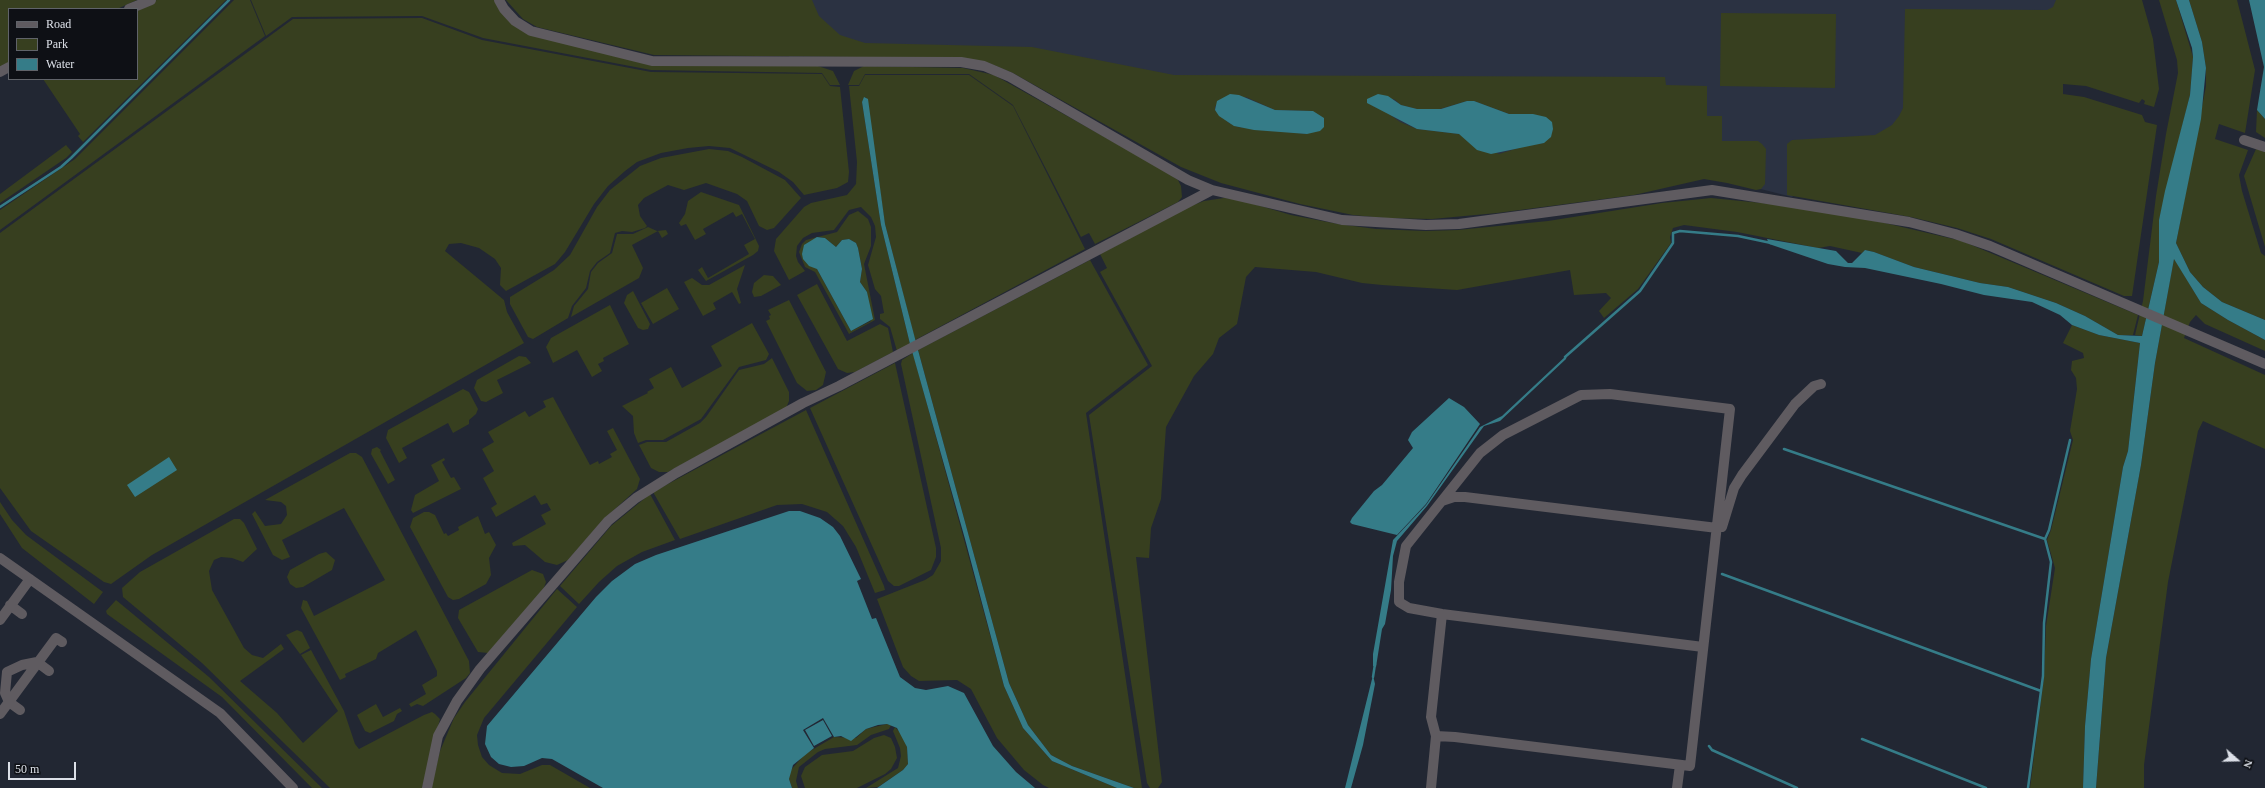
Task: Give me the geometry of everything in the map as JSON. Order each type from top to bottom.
[{"type":"street","points":[[131,8],[151,0]]},
{"type":"street","points":[[499,0],[504,9],[515,21],[531,31],[652,61],[961,62],[984,66],[1010,77],[1167,169],[1212,190],[1342,220],[1426,225],[1459,224],[1712,190],[1909,222],[1955,234],[2130,305],[2265,364]]},
{"type":"street","points":[[2244,140],[2265,147]]},
{"type":"street","points":[[426,788],[438,736],[457,701],[480,669],[608,521],[652,487],[803,403],[914,347],[1212,190]]},
{"type":"street","points":[[1714,551],[1734,488],[1742,475],[1795,404],[1814,386],[1821,384]]},
{"type":"street","points":[[1436,736],[1455,737],[1690,766],[1730,409],[1610,394],[1581,395],[1493,441],[1480,453],[1406,546],[1398,593],[1399,602],[1404,607],[1442,614],[1703,647]]},
{"type":"street","points":[[1442,501],[1454,497],[1465,497],[1717,528]]},
{"type":"street","points":[[0,558],[220,713],[293,788]]},
{"type":"street","points":[[0,620],[30,579]]},
{"type":"street","points":[[10,606],[22,614]]},
{"type":"street","points":[[1431,788],[1436,736],[1431,717],[1442,614]]},
{"type":"street","points":[[0,714],[56,638],[62,642]]},
{"type":"street","points":[[20,710],[9,702],[5,693],[4,670],[37,662],[49,671]]},
{"type":"street","points":[[1677,788],[1680,765]]},
{"type":"shaded area","points":[[790,0],[2066,0],[1905,121],[1792,197],[1706,175],[1523,198],[987,65],[789,59]]},
{"type":"green space","points":[[0,0],[137,0],[119,8],[8,8],[8,64],[0,68]]},
{"type":"green space","points":[[157,0],[226,0],[83,142],[78,136],[80,134],[44,80],[138,80],[137,8]]},
{"type":"green space","points":[[234,0],[250,0],[265,36],[0,230],[0,210],[75,159]]},
{"type":"green space","points":[[251,0],[496,0],[510,20],[628,59],[818,66],[833,71],[840,85],[830,85],[822,73],[651,70],[483,38],[422,16],[292,17],[266,36]]},
{"type":"green space","points":[[506,0],[812,0],[819,16],[840,35],[865,43],[1032,47],[1174,75],[1665,77],[1666,85],[1707,86],[1707,116],[1722,116],[1722,141],[1758,141],[1762,144],[1766,149],[1765,184],[1761,189],[1756,190],[1704,179],[1634,195],[1497,213],[1432,219],[1384,218],[1353,215],[1300,204],[1221,183],[1181,167],[1013,73],[986,62],[959,58],[654,55],[537,27],[523,19]],"holes":[[[1246,97],[1275,110],[1313,111],[1307,134],[1238,127],[1229,123],[1215,110],[1215,106]],[[1394,99],[1401,105],[1417,109],[1440,109],[1467,101],[1474,101],[1509,114],[1525,114],[1544,143],[1528,145],[1499,154],[1459,134],[1417,129],[1400,122],[1382,109],[1374,107]]]},
{"type":"green space","points":[[2056,0],[2142,0],[2153,39],[2159,89],[2154,107],[2144,104],[2145,101],[2142,99],[2139,103],[2086,86],[2063,84],[2063,94],[2084,97],[2142,115],[2145,122],[2157,125],[2132,296],[2124,296],[1991,239],[1957,228],[1911,217],[1787,195],[1787,144],[1792,140],[1875,135],[1892,125],[1899,116],[1903,108],[1905,9],[2047,10],[2053,7]]},
{"type":"green space","points":[[2159,0],[2176,0],[2193,57],[2190,95],[2159,220],[2159,262],[2142,336],[2135,335],[2143,301],[2156,196],[2178,73],[2177,60]]},
{"type":"green space","points":[[2189,0],[2237,0],[2255,70],[2245,133],[2219,124],[2215,139],[2248,150],[2239,175],[2242,191],[2261,253],[2265,256],[2265,320],[2222,302],[2203,287],[2190,272],[2176,243],[2206,86],[2206,68],[2202,42]]},
{"type":"green space","points":[[1721,13],[1836,14],[1835,88],[1720,86]]},
{"type":"green space","points":[[422,18],[482,40],[651,72],[822,74],[830,86],[840,87],[849,172],[848,182],[837,188],[804,195],[793,182],[779,172],[730,148],[709,146],[688,148],[661,153],[637,162],[625,171],[608,186],[594,204],[565,252],[555,264],[506,291],[500,285],[501,268],[495,259],[479,248],[461,243],[449,244],[445,251],[504,300],[507,312],[524,343],[152,555],[111,584],[104,582],[31,531],[0,488],[0,233],[293,19]]},
{"type":"green space","points":[[864,66],[963,68],[994,75],[1167,172],[1178,180],[1181,186],[1182,197],[1178,202],[1095,244],[1089,233],[1081,237],[1013,105],[969,74],[865,74],[859,85],[848,85],[854,71]]},
{"type":"green space","points":[[865,75],[969,75],[1013,106],[1085,249],[915,340],[885,224],[866,97],[862,102],[881,225],[910,344],[897,351],[890,327],[880,319],[880,314],[884,313],[881,296],[875,289],[868,265],[876,237],[875,226],[871,217],[861,207],[849,210],[834,230],[812,233],[803,238],[797,246],[796,256],[798,262],[805,271],[789,280],[774,251],[776,239],[804,207],[811,203],[847,195],[856,184],[857,162],[849,86],[859,86]]},
{"type":"green space","points":[[2257,110],[2265,119],[2265,138],[2256,132]]},
{"type":"green space","points":[[66,145],[72,152],[66,158],[0,203],[0,194]]},
{"type":"green space","points":[[709,149],[728,151],[742,157],[785,180],[801,198],[774,228],[767,230],[759,226],[747,201],[737,194],[706,183],[684,190],[668,185],[644,198],[638,205],[640,216],[647,226],[645,228],[632,232],[622,231],[615,233],[610,253],[597,262],[590,271],[586,288],[572,306],[568,318],[533,339],[528,337],[510,304],[510,297],[554,270],[570,255],[597,207],[610,190],[640,166],[661,158]]},
{"type":"green space","points":[[2256,149],[2265,152],[2265,247],[2244,176]]},
{"type":"green space","points":[[701,192],[739,205],[759,246],[758,251],[753,255],[706,281],[698,270],[702,267],[708,278],[749,254],[744,245],[755,239],[742,214],[736,217],[733,212],[703,229],[706,234],[695,240],[686,224],[681,226],[679,223],[685,214],[688,201]]},
{"type":"green space","points":[[1224,198],[1237,199],[1291,215],[1338,224],[1376,229],[1425,231],[1458,230],[1548,221],[1662,203],[1711,198],[1772,204],[1872,220],[1962,241],[2138,315],[2133,335],[2118,335],[2085,316],[2056,303],[2008,287],[1980,283],[1914,267],[1874,252],[1865,250],[1862,253],[1830,246],[1818,248],[1737,232],[1684,225],[1673,228],[1670,237],[1671,243],[1638,289],[1604,318],[1599,311],[1611,298],[1606,293],[1574,295],[1570,270],[1457,290],[1362,283],[1316,272],[1255,267],[1246,277],[1237,324],[1219,338],[1213,354],[1194,376],[1166,427],[1161,499],[1151,528],[1149,558],[1136,557],[1162,782],[1158,788],[1150,788],[1147,783],[1089,415],[1152,366],[1100,272],[1107,268],[1100,254],[1188,207],[1204,201]]},
{"type":"green space","points":[[858,211],[868,219],[871,227],[871,246],[864,264],[875,320],[849,334],[815,272],[805,267],[799,252],[802,244],[806,240],[817,237],[837,232],[849,215]],"holes":[[[817,237],[825,238],[836,247],[842,240],[849,239],[856,243],[858,248],[862,269],[860,282],[867,292],[871,321],[851,331],[817,269]]]},
{"type":"green space","points":[[648,227],[657,231],[666,230],[668,234],[662,238],[658,231],[632,245],[643,268],[639,278],[571,317],[574,306],[588,289],[591,272],[598,263],[612,253],[617,234],[633,234]]},
{"type":"green space","points":[[2174,258],[2201,303],[2228,320],[2265,340],[2265,351],[2205,324],[2196,315],[2190,322],[2184,338],[2265,375],[2265,449],[2203,421],[2198,431],[2168,582],[2144,765],[2144,788],[2096,788],[2106,658],[2141,465],[2155,363]]},
{"type":"green space","points":[[1090,260],[1148,365],[1086,413],[1142,788],[1134,788],[1072,766],[1051,755],[1028,725],[1009,683],[918,350]]},
{"type":"green space","points":[[745,265],[737,289],[741,303],[739,304],[732,292],[713,303],[716,309],[703,316],[684,282],[692,278],[702,285],[709,285]]},
{"type":"green space","points":[[764,275],[773,276],[781,285],[761,296],[754,297],[752,292],[754,283]]},
{"type":"green space","points":[[817,284],[847,341],[880,324],[888,328],[893,352],[855,372],[847,373],[838,369],[797,295]]},
{"type":"green space","points":[[667,288],[679,309],[653,324],[641,303]]},
{"type":"green space","points":[[633,291],[650,324],[648,329],[643,330],[638,328],[624,303],[627,295]]},
{"type":"green space","points":[[789,300],[826,372],[823,385],[816,390],[807,391],[797,383],[766,321],[770,319],[769,316],[771,315],[768,310]]},
{"type":"green space","points":[[610,305],[629,344],[603,358],[604,361],[598,364],[602,371],[592,377],[577,350],[553,363],[546,347],[551,338]]},
{"type":"green space","points":[[752,323],[769,354],[766,360],[739,367],[701,419],[663,440],[646,440],[638,443],[634,433],[633,416],[622,406],[648,393],[647,392],[654,388],[649,379],[671,367],[682,388],[722,366],[711,346]]},
{"type":"green space","points":[[2072,325],[2099,335],[2140,343],[2128,451],[2123,467],[2091,659],[2085,726],[2083,788],[2030,788],[2044,677],[2046,626],[2055,568],[2047,540],[2051,530],[2073,440],[2070,431],[2077,389],[2076,378],[2071,370],[2072,361],[2084,358],[2083,353],[2063,343]]},
{"type":"green space","points":[[913,353],[1004,686],[1023,728],[1052,761],[1117,788],[1049,788],[1043,785],[1024,770],[997,738],[971,689],[957,680],[919,681],[911,676],[903,667],[877,599],[925,580],[933,575],[941,561],[941,548],[901,364],[902,360]]},
{"type":"green space","points":[[519,356],[526,357],[531,363],[497,380],[503,393],[486,402],[481,401],[474,388],[477,380]]},
{"type":"green space","points":[[772,358],[789,392],[789,401],[786,408],[668,472],[659,472],[651,468],[639,445],[647,442],[666,442],[700,423],[706,417],[739,370],[764,364]]},
{"type":"green space","points":[[895,363],[936,548],[936,557],[931,570],[899,586],[894,586],[888,581],[810,408]]},
{"type":"green space","points":[[463,389],[469,392],[478,409],[476,414],[469,420],[469,424],[453,433],[448,423],[402,448],[407,458],[399,463],[386,438],[388,430]]},
{"type":"green space","points":[[553,397],[590,465],[598,461],[599,464],[612,457],[610,454],[617,450],[607,431],[613,428],[640,479],[637,489],[604,519],[568,560],[557,565],[545,562],[525,545],[513,546],[512,543],[546,524],[541,515],[551,510],[547,503],[541,505],[535,495],[496,517],[491,508],[497,504],[483,478],[494,471],[482,449],[494,442],[488,432],[525,411],[529,417],[546,407],[543,401]]},
{"type":"green space","points":[[806,410],[885,590],[875,593],[856,547],[843,526],[827,512],[802,504],[777,505],[680,539],[653,492]]},
{"type":"green space","points":[[377,447],[381,450],[380,451],[395,480],[388,484],[371,454],[372,449]]},
{"type":"green space","points":[[350,453],[356,453],[362,457],[469,661],[470,673],[466,678],[423,706],[417,704],[411,707],[409,704],[426,694],[422,685],[437,676],[437,671],[416,630],[378,653],[376,659],[345,674],[346,677],[340,680],[301,608],[303,600],[307,601],[314,616],[385,580],[344,508],[282,540],[290,557],[282,560],[273,555],[252,514],[255,511],[265,526],[281,524],[287,515],[286,506],[281,502],[265,500]]},
{"type":"green space","points":[[444,458],[445,460],[442,462],[451,478],[454,477],[461,489],[413,513],[411,510],[415,495],[439,481],[431,465]]},
{"type":"green space","points":[[650,494],[675,540],[642,552],[617,566],[599,582],[579,604],[560,586],[611,526]]},
{"type":"green space","points":[[0,502],[12,520],[26,535],[103,592],[94,604],[22,548],[0,514]]},
{"type":"green space","points":[[424,512],[429,512],[435,515],[444,534],[446,533],[448,536],[459,530],[458,527],[478,516],[485,534],[489,532],[496,545],[489,558],[491,575],[486,584],[459,599],[453,600],[448,597],[410,527],[413,518]]},
{"type":"green space","points":[[234,519],[240,519],[244,523],[257,549],[243,562],[232,558],[221,557],[214,560],[209,571],[212,590],[244,648],[252,655],[263,658],[281,644],[284,649],[240,681],[277,713],[303,743],[338,711],[301,655],[311,650],[344,711],[355,744],[359,749],[432,712],[440,719],[422,788],[330,788],[202,663],[123,597],[122,588],[140,572]]},
{"type":"green space","points":[[326,552],[335,560],[332,570],[303,587],[296,588],[290,584],[287,577],[290,570],[319,554]]},
{"type":"green space","points":[[532,570],[543,574],[546,582],[543,590],[488,653],[478,652],[458,618],[459,610]]},
{"type":"green space","points":[[557,589],[577,607],[484,718],[477,735],[478,745],[482,757],[489,765],[502,773],[520,774],[542,765],[550,765],[590,788],[431,788],[440,751],[454,718],[465,702]]},
{"type":"green space","points":[[116,600],[209,677],[322,788],[312,788],[222,697],[107,614],[106,611]]},
{"type":"green space","points":[[297,630],[302,632],[310,648],[300,654],[286,635]]},
{"type":"green space","points":[[376,704],[383,717],[400,708],[402,711],[397,714],[394,721],[370,733],[365,731],[357,715]]},
{"type":"green space","points":[[887,724],[891,725],[889,729],[871,735],[857,745],[825,749],[818,752],[799,767],[796,781],[798,788],[792,788],[789,779],[790,771],[805,754],[834,737],[856,738],[866,729]]},
{"type":"green space","points":[[895,727],[904,737],[907,747],[908,764],[903,770],[878,787],[866,788],[898,768],[901,756],[900,748],[893,731]]},
{"type":"green space","points":[[884,735],[891,738],[895,747],[897,758],[891,769],[885,774],[857,788],[805,788],[801,776],[805,767],[822,755],[853,751],[874,738]]},
{"type":"water","points":[[2176,0],[2189,0],[2202,42],[2206,68],[2201,119],[2176,243],[2190,272],[2203,287],[2222,302],[2265,320],[2265,340],[2228,320],[2201,303],[2174,259],[2155,363],[2141,465],[2106,658],[2096,788],[2083,788],[2085,726],[2091,659],[2123,467],[2128,451],[2140,343],[2099,335],[2072,325],[2060,315],[2032,302],[1984,295],[1941,284],[1865,268],[1828,264],[1769,244],[1767,239],[1836,251],[1848,263],[1852,263],[1865,250],[1874,252],[1914,267],[1980,283],[2008,287],[2056,303],[2085,316],[2118,335],[2142,336],[2159,262],[2159,220],[2190,95],[2193,57],[2192,48]]},
{"type":"water","points":[[2249,0],[2265,0],[2265,119],[2257,110],[2264,67]]},
{"type":"water","points":[[1230,94],[1239,95],[1275,110],[1313,111],[1324,118],[1324,127],[1320,131],[1307,134],[1254,130],[1234,126],[1219,116],[1215,110],[1217,101]]},
{"type":"water","points":[[1378,94],[1388,96],[1401,105],[1417,109],[1441,109],[1467,101],[1474,101],[1509,114],[1533,114],[1546,117],[1552,122],[1553,129],[1551,137],[1544,143],[1491,154],[1477,150],[1459,134],[1417,129],[1367,103],[1367,99]]},
{"type":"water","points":[[864,97],[868,99],[885,224],[1009,683],[1028,725],[1051,755],[1072,766],[1134,788],[1117,788],[1052,761],[1023,728],[1004,686],[965,539],[910,344],[881,225],[862,102]]},
{"type":"water","points":[[817,237],[825,238],[836,247],[842,240],[849,239],[856,243],[858,248],[862,269],[860,282],[867,292],[873,319],[851,331],[817,269],[809,266],[803,259],[802,254],[804,245]]},
{"type":"water","points":[[1567,355],[1566,359],[1500,421],[1484,426],[1427,506],[1397,541],[1393,556],[1391,590],[1385,624],[1382,629],[1376,667],[1373,666],[1373,654],[1393,540],[1426,505],[1480,427],[1502,416]]},
{"type":"water","points":[[1449,398],[1464,407],[1480,424],[1426,504],[1397,535],[1352,524],[1350,522],[1352,518],[1413,448],[1408,440],[1412,432]]},
{"type":"water","points":[[169,457],[177,470],[135,497],[127,485]]},
{"type":"water","points":[[789,511],[800,511],[820,518],[833,527],[840,536],[861,579],[857,581],[872,619],[876,618],[900,677],[915,688],[926,690],[948,686],[964,693],[993,746],[1016,772],[1035,788],[877,788],[903,770],[908,764],[907,747],[897,728],[887,724],[878,725],[866,729],[851,741],[841,736],[834,737],[823,718],[803,730],[814,748],[793,765],[789,779],[792,788],[603,788],[552,759],[542,758],[524,766],[511,767],[499,764],[491,757],[485,744],[487,726],[596,597],[612,581],[635,564],[656,555]]},
{"type":"water","points":[[1373,675],[1375,684],[1363,745],[1351,788],[1345,788]]},
{"type":"water","points":[[823,720],[832,736],[814,746],[805,730]]},
{"type":"waterway","points":[[0,207],[61,167],[71,158],[229,0]]},
{"type":"waterway","points":[[1565,357],[1640,291],[1673,243],[1673,233],[1680,231],[1738,236],[1771,243]]},
{"type":"waterway","points":[[2028,788],[2043,676],[2044,623],[2051,562],[2045,539],[2049,530],[2070,440]]},
{"type":"waterway","points":[[1784,449],[2045,539]]},
{"type":"waterway","points":[[1722,574],[2041,691]]},
{"type":"waterway","points":[[1373,677],[1375,664]]},
{"type":"waterway","points":[[1862,739],[1986,788]]},
{"type":"waterway","points":[[1709,746],[1712,750],[1797,788]]}]
